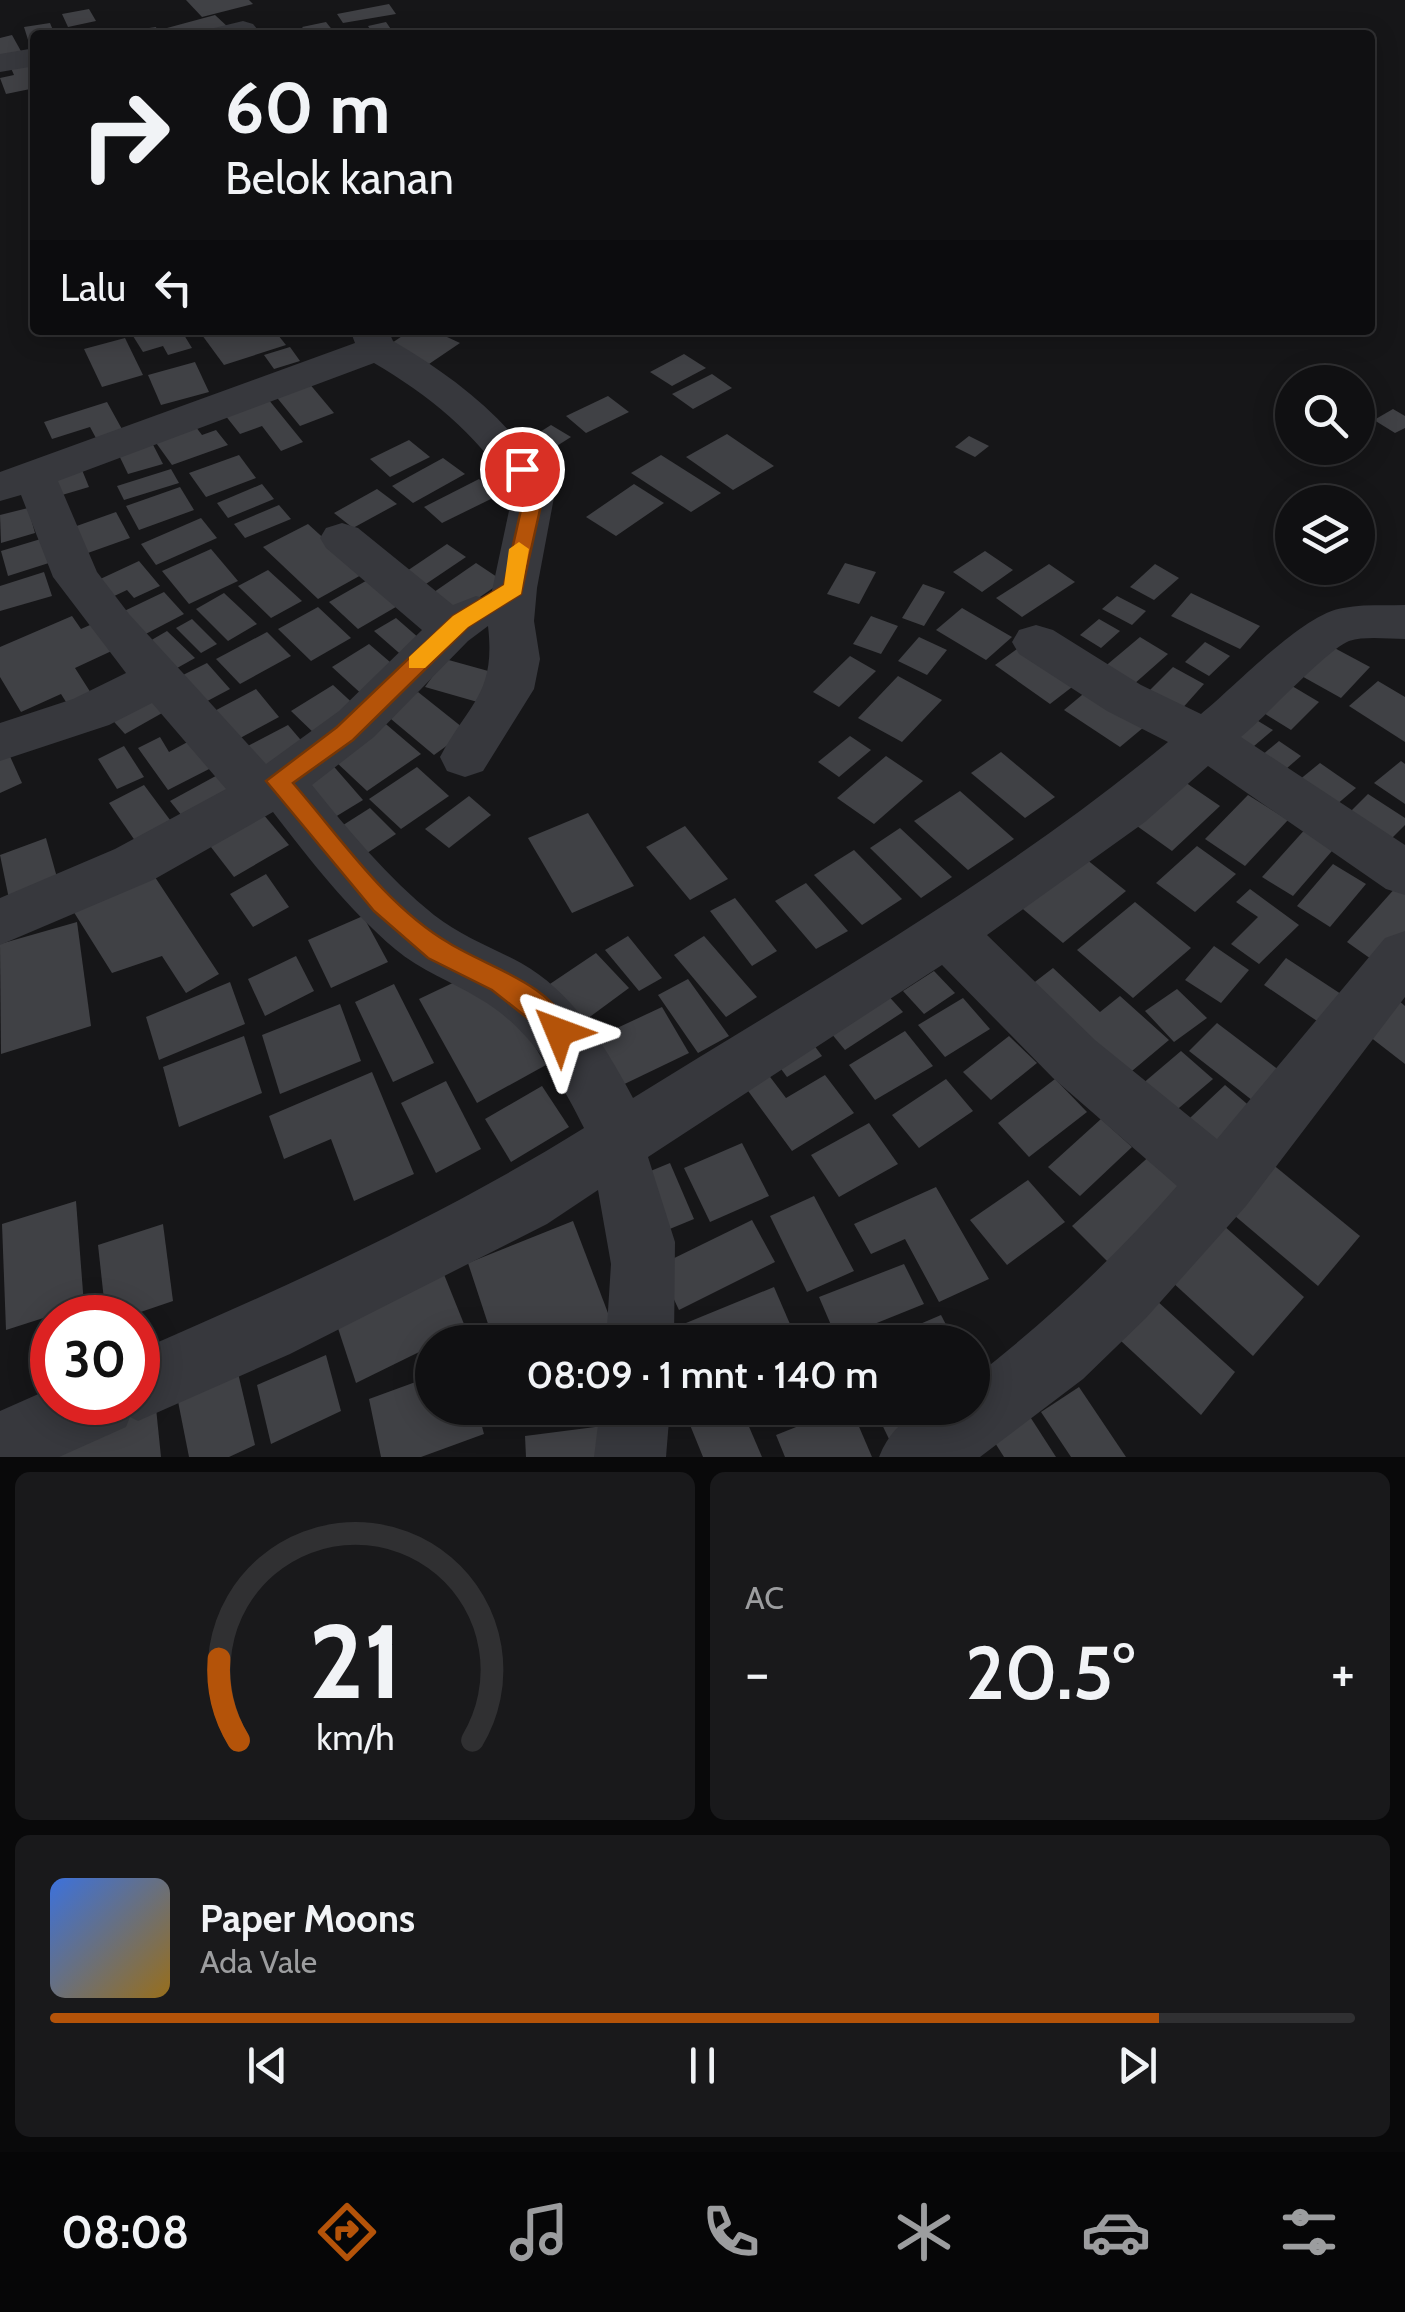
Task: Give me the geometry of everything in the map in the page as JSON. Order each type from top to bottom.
[{"type":"street","points":[[0,63],[30,58]]},
{"type":"street","points":[[465,757],[510,689],[516,660],[511,621],[514,588],[534,492],[522,469],[482,419],[373,339],[17,480],[76,576],[159,678],[382,904],[438,950],[502,982],[538,1007],[580,1056],[617,1143],[641,1218],[645,1246],[641,1325]]},
{"type":"street","points":[[342,538],[452,629]]},
{"type":"street","points":[[0,922],[142,858],[269,786],[345,734],[452,629],[514,588]]},
{"type":"street","points":[[160,1376],[266,1330],[524,1202],[947,932],[1126,807],[1282,674],[1313,640],[1343,624],[1405,622]]},
{"type":"street","points":[[1036,642],[1124,698],[1206,740],[1405,874]]},
{"type":"street","points":[[0,742],[92,712],[159,678]]},
{"type":"street","points":[[947,932],[1074,1058],[1223,1184]]},
{"type":"street","points":[[915,1457],[978,1422],[1028,1384],[1223,1184],[1405,955]]},
{"type":"street","points":[[0,1447],[49,1425]]},
{"type":"street","points":[[630,1457],[633,1425]]},
{"type":"building","points":[[186,0],[249,0],[253,4],[202,17]]},
{"type":"building","points":[[389,4],[396,14],[343,23],[337,14]]},
{"type":"building","points":[[89,9],[96,21],[68,27],[62,14]]},
{"type":"building","points":[[215,15],[229,28],[169,30]]},
{"type":"building","points":[[326,22],[332,30],[305,30],[302,27]]},
{"type":"building","points":[[386,22],[392,30],[370,30],[368,26]]},
{"type":"building","points":[[50,23],[53,30],[30,30],[30,46],[24,27]]},
{"type":"building","points":[[12,35],[22,53],[0,58],[0,38]]},
{"type":"building","points":[[30,62],[30,89],[6,94],[0,78],[14,75],[10,66]]},
{"type":"building","points":[[184,335],[192,348],[168,355],[163,346],[143,352],[133,336]]},
{"type":"building","points":[[202,335],[278,335],[286,345],[224,365]]},
{"type":"building","points":[[404,335],[443,335],[460,343],[429,364],[389,345]]},
{"type":"building","points":[[125,338],[143,375],[102,387],[84,349]]},
{"type":"building","points":[[290,347],[300,361],[274,369],[264,355]]},
{"type":"building","points":[[684,354],[706,368],[672,386],[650,372]]},
{"type":"building","points":[[195,362],[209,392],[161,405],[148,375]]},
{"type":"building","points":[[712,374],[732,388],[693,409],[672,394]]},
{"type":"building","points":[[308,382],[334,413],[300,426],[274,394]]},
{"type":"building","points":[[264,394],[303,442],[281,451],[262,426],[240,434],[221,410]]},
{"type":"building","points":[[608,396],[629,412],[586,433],[566,416]]},
{"type":"building","points":[[107,402],[123,431],[97,440],[90,427],[52,439],[44,422]]},
{"type":"building","points":[[1393,409],[1405,416],[1405,428],[1395,433],[1375,419]]},
{"type":"building","points":[[189,418],[202,435],[216,430],[228,445],[172,465],[149,433]]},
{"type":"building","points":[[551,425],[571,437],[552,449],[532,437]]},
{"type":"building","points":[[727,434],[774,466],[733,490],[686,457]]},
{"type":"building","points":[[969,436],[989,446],[975,457],[955,447]]},
{"type":"building","points":[[149,437],[163,464],[128,474],[115,447]]},
{"type":"building","points":[[409,440],[430,457],[390,477],[370,459]]},
{"type":"building","points":[[239,455],[256,478],[206,497],[189,473]]},
{"type":"building","points":[[661,455],[721,493],[691,512],[631,473]]},
{"type":"building","points":[[443,458],[465,474],[413,503],[392,486]]},
{"type":"building","points":[[80,465],[89,487],[52,498],[42,475]]},
{"type":"building","points":[[171,469],[179,483],[124,500],[117,486]]},
{"type":"building","points":[[479,479],[497,496],[442,523],[424,507]]},
{"type":"building","points":[[262,484],[274,499],[228,518],[217,503]]},
{"type":"building","points":[[634,484],[664,503],[616,536],[586,517]]},
{"type":"building","points":[[180,487],[194,510],[139,530],[126,506]]},
{"type":"building","points":[[377,489],[397,504],[353,528],[334,513]]},
{"type":"building","points":[[279,505],[291,519],[245,538],[234,524]]},
{"type":"building","points":[[28,508],[35,533],[1,543],[0,515]]},
{"type":"building","points":[[116,512],[130,538],[85,554],[71,528]]},
{"type":"building","points":[[201,518],[217,538],[156,565],[141,544]]},
{"type":"building","points":[[308,524],[363,574],[318,599],[263,547]]},
{"type":"building","points":[[44,538],[52,562],[8,576],[1,551]]},
{"type":"building","points":[[447,544],[466,557],[417,590],[398,577]]},
{"type":"building","points":[[211,549],[238,581],[189,604],[162,571]]},
{"type":"building","points":[[985,551],[1013,570],[982,592],[953,572]]},
{"type":"building","points":[[139,561],[160,586],[134,598],[127,590],[110,598],[96,581]]},
{"type":"building","points":[[476,563],[503,581],[450,618],[424,599]]},
{"type":"building","points":[[845,563],[876,572],[859,604],[827,594]]},
{"type":"building","points":[[1049,564],[1075,582],[1022,617],[996,598]]},
{"type":"building","points":[[1155,564],[1179,578],[1154,600],[1130,587]]},
{"type":"building","points":[[268,570],[302,601],[271,618],[238,586]]},
{"type":"building","points":[[44,572],[52,596],[0,611],[0,586]]},
{"type":"building","points":[[371,578],[401,604],[358,629],[329,602]]},
{"type":"building","points":[[923,584],[945,592],[924,626],[902,618]]},
{"type":"building","points":[[164,592],[184,614],[138,638],[118,614]]},
{"type":"building","points":[[224,593],[257,624],[228,641],[196,609]]},
{"type":"building","points":[[1191,593],[1260,626],[1240,649],[1171,616]]},
{"type":"building","points":[[1117,596],[1146,611],[1132,625],[1102,609]]},
{"type":"building","points":[[318,607],[351,638],[311,661],[278,629]]},
{"type":"building","points":[[962,608],[1012,637],[986,660],[936,630]]},
{"type":"building","points":[[72,616],[81,629],[99,621],[118,648],[75,668],[96,701],[73,713],[61,694],[21,712],[0,677],[0,647]]},
{"type":"building","points":[[871,616],[898,626],[881,654],[853,644]]},
{"type":"building","points":[[396,618],[428,646],[406,659],[374,631]]},
{"type":"building","points":[[192,619],[217,644],[201,653],[176,628]]},
{"type":"building","points":[[1099,619],[1120,631],[1101,648],[1080,635]]},
{"type":"building","points":[[167,631],[195,658],[170,672],[143,645]]},
{"type":"building","points":[[267,632],[291,656],[240,684],[216,659]]},
{"type":"building","points":[[919,637],[947,650],[927,675],[898,661]]},
{"type":"building","points":[[1140,637],[1168,654],[1125,692],[1096,674]]},
{"type":"building","points":[[1205,642],[1230,656],[1209,676],[1185,662]]},
{"type":"building","points":[[369,644],[404,674],[366,698],[332,667]]},
{"type":"building","points":[[1327,644],[1370,667],[1341,698],[1298,674]]},
{"type":"building","points":[[1021,646],[1076,684],[1050,704],[995,665]]},
{"type":"building","points":[[850,656],[876,671],[839,707],[813,692]]},
{"type":"building","points":[[445,659],[499,674],[481,703],[425,687]]},
{"type":"building","points":[[207,663],[230,689],[198,706],[175,679]]},
{"type":"building","points":[[1173,667],[1204,684],[1171,721],[1138,702]]},
{"type":"building","points":[[898,676],[942,700],[902,742],[858,718]]},
{"type":"building","points":[[1378,681],[1405,697],[1405,742],[1349,706]]},
{"type":"building","points":[[1287,683],[1319,702],[1291,730],[1259,710]]},
{"type":"building","points":[[333,685],[359,709],[317,736],[291,711]]},
{"type":"building","points":[[152,689],[171,708],[125,734],[107,714]]},
{"type":"building","points":[[256,689],[279,717],[229,744],[205,716]]},
{"type":"building","points":[[1088,690],[1144,727],[1120,747],[1064,710]]},
{"type":"building","points":[[418,692],[467,731],[434,755],[385,714]]},
{"type":"building","points":[[1250,716],[1273,730],[1247,752],[1225,736]]},
{"type":"building","points":[[380,719],[421,754],[367,791],[335,761]]},
{"type":"building","points":[[288,725],[311,752],[263,778],[240,750]]},
{"type":"building","points":[[850,736],[871,750],[839,777],[818,762]]},
{"type":"building","points":[[160,737],[169,752],[195,738],[215,766],[168,790],[138,748]]},
{"type":"building","points":[[1279,741],[1301,756],[1279,775],[1256,760]]},
{"type":"building","points":[[4,743],[22,783],[0,793],[0,745]]},
{"type":"building","points":[[124,746],[144,777],[117,789],[98,759]]},
{"type":"building","points":[[1001,752],[1055,797],[1025,818],[971,773]]},
{"type":"building","points":[[886,756],[923,781],[874,824],[837,798]]},
{"type":"building","points":[[329,761],[363,800],[322,825],[287,786]]},
{"type":"building","points":[[1401,761],[1405,764],[1405,804],[1374,783]]},
{"type":"building","points":[[1320,763],[1356,788],[1329,811],[1293,785]]},
{"type":"building","points":[[417,767],[449,796],[401,829],[369,799]]},
{"type":"building","points":[[223,772],[239,791],[186,821],[170,801]]},
{"type":"building","points":[[1179,778],[1220,806],[1172,851],[1130,821]]},
{"type":"building","points":[[144,785],[176,828],[140,848],[109,803]]},
{"type":"building","points":[[960,791],[1014,839],[968,870],[914,821]]},
{"type":"building","points":[[1368,794],[1405,818],[1405,825],[1384,846],[1343,819]]},
{"type":"building","points":[[1248,795],[1288,820],[1245,866],[1205,839]]},
{"type":"building","points":[[469,796],[491,815],[449,848],[425,829]]},
{"type":"building","points":[[258,808],[289,845],[234,877],[204,838]]},
{"type":"building","points":[[370,808],[396,834],[355,861],[329,834]]},
{"type":"building","points":[[588,813],[634,886],[572,913],[528,838]]},
{"type":"building","points":[[685,826],[728,879],[690,900],[646,847]]},
{"type":"building","points":[[1308,826],[1338,844],[1293,896],[1262,877]]},
{"type":"building","points":[[900,828],[952,877],[921,898],[870,848]]},
{"type":"building","points":[[46,838],[58,881],[9,899],[0,855]]},
{"type":"building","points":[[1197,846],[1236,874],[1195,912],[1156,883]]},
{"type":"building","points":[[854,850],[902,899],[862,925],[814,875]]},
{"type":"building","points":[[1081,855],[1126,891],[1063,943],[1017,904]]},
{"type":"building","points":[[1333,864],[1366,884],[1330,927],[1297,906]]},
{"type":"building","points":[[147,865],[219,974],[186,993],[162,956],[112,973],[70,906]]},
{"type":"building","points":[[266,874],[289,907],[253,927],[230,894]]},
{"type":"building","points":[[806,883],[848,931],[816,949],[775,901]]},
{"type":"building","points":[[1397,886],[1405,892],[1405,938],[1381,966],[1347,942]]},
{"type":"building","points":[[1250,889],[1299,925],[1259,964],[1231,944],[1258,917],[1236,902]]},
{"type":"building","points":[[735,898],[777,951],[752,966],[710,911]]},
{"type":"building","points":[[1135,902],[1191,948],[1133,998],[1077,950]]},
{"type":"building","points":[[363,916],[388,962],[331,988],[308,940]]},
{"type":"building","points":[[77,922],[91,1026],[1,1054],[0,944]]},
{"type":"building","points":[[628,936],[662,978],[639,991],[605,950]]},
{"type":"building","points":[[704,936],[757,997],[726,1017],[674,955]]},
{"type":"building","points":[[1214,946],[1249,970],[1221,1003],[1185,980]]},
{"type":"building","points":[[596,953],[629,988],[572,1030],[538,992]]},
{"type":"building","points":[[296,956],[314,991],[265,1016],[248,979]]},
{"type":"building","points":[[1286,958],[1341,994],[1320,1023],[1264,985]]},
{"type":"building","points":[[1053,968],[1100,1012],[1120,996],[1169,1040],[1114,1086],[1018,995]]},
{"type":"building","points":[[934,971],[955,993],[924,1014],[903,991]]},
{"type":"building","points":[[688,979],[729,1036],[698,1053],[658,995]]},
{"type":"building","points":[[459,980],[511,1007],[546,1065],[477,1103],[419,999]]},
{"type":"building","points":[[230,982],[245,1024],[159,1060],[146,1017]]},
{"type":"building","points":[[394,984],[434,1063],[393,1082],[355,1002]]},
{"type":"building","points":[[1177,989],[1207,1018],[1174,1042],[1145,1011]]},
{"type":"building","points":[[884,991],[903,1012],[845,1050],[826,1027]]},
{"type":"building","points":[[963,998],[990,1029],[945,1057],[918,1025]]},
{"type":"building","points":[[1398,1000],[1405,1006],[1405,1064],[1365,1033]]},
{"type":"building","points":[[340,1004],[361,1061],[280,1094],[262,1035]]},
{"type":"building","points":[[662,1007],[689,1053],[612,1090],[585,1043]]},
{"type":"building","points":[[1217,1023],[1284,1074],[1257,1104],[1189,1051]]},
{"type":"building","points":[[905,1031],[933,1066],[875,1100],[849,1065]]},
{"type":"building","points":[[244,1036],[262,1093],[179,1127],[163,1067]]},
{"type":"building","points":[[1009,1036],[1037,1063],[991,1100],[963,1072]]},
{"type":"building","points":[[808,1037],[822,1056],[787,1077],[773,1058]]},
{"type":"building","points":[[1181,1051],[1213,1079],[1159,1125],[1128,1096]]},
{"type":"building","points":[[761,1065],[786,1098],[825,1075],[854,1113],[792,1151],[738,1077]]},
{"type":"building","points":[[372,1072],[414,1174],[354,1201],[331,1139],[284,1159],[269,1116]]},
{"type":"building","points":[[946,1079],[973,1111],[919,1148],[892,1115]]},
{"type":"building","points":[[1055,1079],[1087,1112],[1029,1157],[998,1123]]},
{"type":"building","points":[[446,1081],[481,1149],[436,1173],[401,1103]]},
{"type":"building","points":[[1225,1085],[1260,1115],[1209,1164],[1174,1133]]},
{"type":"building","points":[[542,1086],[569,1127],[511,1162],[485,1119]]},
{"type":"building","points":[[1101,1119],[1132,1147],[1080,1196],[1048,1167]]},
{"type":"building","points":[[869,1123],[898,1164],[839,1197],[811,1155]]},
{"type":"building","points":[[742,1143],[769,1196],[710,1222],[684,1168]]},
{"type":"building","points":[[1153,1153],[1193,1192],[1112,1266],[1072,1226]]},
{"type":"building","points":[[670,1163],[694,1219],[660,1233],[636,1177]]},
{"type":"building","points":[[1271,1163],[1360,1236],[1318,1286],[1228,1210]]},
{"type":"building","points":[[1028,1180],[1065,1222],[1007,1265],[970,1220]]},
{"type":"building","points":[[936,1187],[989,1279],[939,1302],[905,1239],[871,1254],[854,1224]]},
{"type":"building","points":[[814,1196],[854,1271],[807,1292],[770,1216]]},
{"type":"building","points":[[76,1201],[83,1295],[30,1295],[30,1322],[6,1330],[2,1224]]},
{"type":"building","points":[[752,1220],[775,1262],[679,1310],[658,1266]]},
{"type":"building","points":[[573,1221],[613,1325],[488,1325],[468,1263]]},
{"type":"building","points":[[163,1224],[173,1301],[160,1305],[160,1295],[103,1295],[98,1245]]},
{"type":"building","points":[[1223,1225],[1304,1297],[1253,1356],[1171,1281]]},
{"type":"building","points":[[437,1257],[464,1325],[415,1325],[415,1354],[356,1383],[331,1307]]},
{"type":"building","points":[[904,1264],[924,1304],[872,1325],[831,1325],[819,1297]]},
{"type":"building","points":[[774,1287],[790,1325],[687,1325]]},
{"type":"building","points":[[1156,1300],[1235,1372],[1201,1415],[1121,1341]]},
{"type":"building","points":[[941,1315],[946,1325],[918,1325]]},
{"type":"building","points":[[326,1355],[341,1411],[271,1444],[257,1385]]},
{"type":"building","points":[[234,1356],[255,1445],[229,1457],[189,1457],[174,1381]]},
{"type":"building","points":[[415,1382],[415,1425],[482,1425],[484,1434],[421,1457],[381,1457],[369,1399]]},
{"type":"building","points":[[1079,1387],[1126,1457],[1071,1457],[1041,1412]]},
{"type":"building","points":[[1027,1412],[1056,1457],[1004,1457],[990,1435]]},
{"type":"building","points":[[106,1425],[158,1425],[161,1457],[23,1457],[23,1453]]},
{"type":"building","points":[[690,1425],[748,1425],[762,1457],[703,1457]]},
{"type":"building","points":[[801,1425],[858,1425],[872,1457],[785,1457],[776,1435]]},
{"type":"building","points":[[882,1425],[921,1425],[889,1439]]},
{"type":"building","points":[[603,1426],[605,1457],[526,1457],[525,1436]]},
{"type":"slow traffic","points":[[417,663],[460,621],[514,588],[519,549]]},
{"type":"route","points":[[522,469],[534,492],[514,588],[460,621],[345,734],[278,781],[382,904],[438,950],[502,982],[538,1007],[559,1032]]}]
